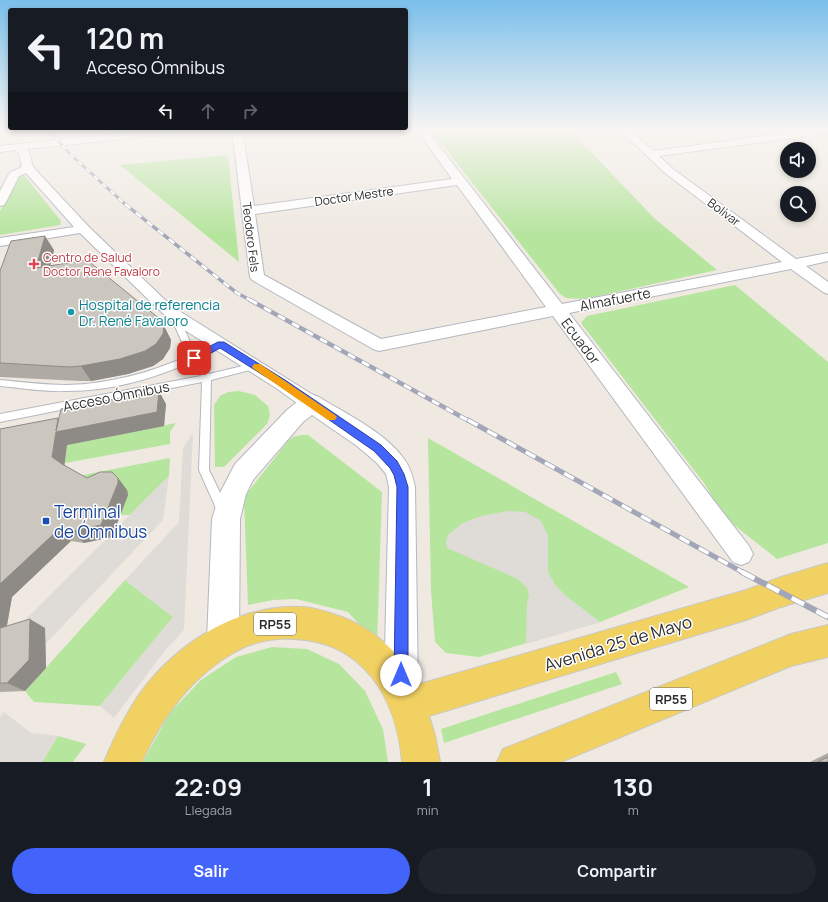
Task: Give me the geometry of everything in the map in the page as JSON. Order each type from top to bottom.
[{"type":"main road","name":"Avenida 25 de Mayo","points":[[404,698],[746,605],[781,592],[828,578]]},
{"type":"main road","name":"RP55","points":[[123,762],[133,739],[159,697],[190,664],[223,640],[255,627],[286,622],[317,624],[345,634],[371,652],[387,669],[404,698],[420,749],[421,762]]},
{"type":"main road","name":"RP55","points":[[516,762],[791,650],[828,641]]},
{"type":"street","points":[[27,165],[28,168],[83,230],[175,316],[255,366],[378,448],[393,464],[399,474],[402,487],[404,698]]},
{"type":"street","name":"Teodoro Fels","points":[[242,165],[257,277],[379,345]]},
{"type":"street","name":"Ecuador","points":[[448,165],[741,554]]},
{"type":"street","name":"Bolívar","points":[[662,165],[828,289]]},
{"type":"street","points":[[0,202],[15,174],[28,168]]},
{"type":"street","name":"Doctor Mestre","points":[[248,211],[460,181]]},
{"type":"street","points":[[0,242],[83,230]]},
{"type":"street","name":"Almafuerte","points":[[379,345],[828,257]]},
{"type":"street","points":[[223,640],[226,519],[233,493],[244,472],[294,416],[311,403]]},
{"type":"lane","points":[[175,316],[190,353],[195,358],[207,378],[204,470],[226,519]]},
{"type":"lane","name":"Acceso Ómnibus","points":[[0,383],[62,388],[103,385],[133,380],[179,365],[221,344]]},
{"type":"lane","name":"Acceso Ómnibus","points":[[0,418],[207,378],[255,366]]},
{"type":"green space","points":[[120,165],[229,165],[239,262]]},
{"type":"green space","points":[[458,165],[603,165],[654,218],[717,270],[585,299],[566,298],[560,294]]},
{"type":"green space","points":[[24,175],[61,221],[60,225],[0,235],[0,211],[20,176]]},
{"type":"green space","points":[[735,285],[828,362],[828,543],[777,559],[724,517],[704,483],[581,323],[587,316]]},
{"type":"green space","points":[[239,391],[255,395],[268,406],[270,415],[267,424],[224,467],[215,467],[214,405],[220,396],[228,392]]},
{"type":"green space","points":[[176,423],[170,432],[170,444],[65,463],[67,445]]},
{"type":"green space","points":[[308,435],[382,492],[377,644],[348,612],[296,599],[273,600],[248,605],[244,500],[248,492],[288,441],[293,437]]},
{"type":"green space","points":[[428,438],[689,587],[600,622],[479,657],[446,653],[435,642],[431,591]]},
{"type":"green space","points":[[170,458],[169,476],[130,515],[105,514],[127,490],[122,485],[73,477]]},
{"type":"green space","points":[[125,580],[173,617],[100,706],[34,702],[25,691]]},
{"type":"green space","points":[[272,647],[307,649],[339,664],[365,691],[383,729],[388,762],[143,762],[169,714],[201,680],[236,657]]},
{"type":"green space","points":[[616,672],[622,684],[444,743],[441,729]]},
{"type":"green space","points":[[58,736],[86,744],[73,762],[42,762]]},
{"type":"shaded area","points":[[193,433],[184,630],[164,652],[114,718],[100,706],[173,617],[125,580],[179,522],[183,448]]},
{"type":"shaded area","points":[[169,476],[163,520],[0,692],[0,645]]},
{"type":"shaded area","points":[[508,511],[525,512],[540,520],[548,535],[548,572],[556,586],[566,596],[600,622],[526,644],[527,604],[529,596],[527,588],[518,579],[447,548],[446,542],[448,535],[461,524],[481,516]]},
{"type":"shaded area","points":[[4,712],[31,733],[58,736],[42,762],[0,762],[0,717]]},
{"type":"building","name":"Hospital de referencia Dr. René Favaloro","points":[[45,236],[36,268],[87,260],[161,320],[164,326],[163,334],[156,344],[145,351],[120,359],[81,366],[70,367],[0,363],[0,271],[11,241]]},
{"type":"building","name":"Terminal de Ómnibus","points":[[159,391],[157,412],[56,432],[52,457],[87,478],[100,472],[112,472],[118,478],[118,483],[101,525],[72,531],[58,530],[0,584],[0,429],[58,418],[56,431],[61,409]]},
{"type":"building","points":[[30,619],[29,660],[7,683],[0,683],[0,628]]},
{"type":"building","points":[[828,757],[828,762],[818,762]]},
{"type":"railway","points":[[82,165],[126,205]]},
{"type":"railway","points":[[125,204],[237,293],[252,301]]},
{"type":"railway","points":[[250,300],[469,421]]},
{"type":"railway","points":[[468,420],[744,573]]},
{"type":"railway","points":[[742,572],[828,617]]},
{"type":"slow traffic","points":[[257,367],[332,417]]},
{"type":"place","name":"Centro de Salud Doctor Rene Favaloro","points":[[34,264]]},
{"type":"place","name":"Hospital de referencia Dr. René Favaloro","points":[[71,312]]},
{"type":"place","name":"Terminal de Ómnibus","points":[[46,521]]},
{"type":"route","points":[[194,358],[221,344],[378,448],[393,464],[399,474],[402,487],[401,675]]}]
